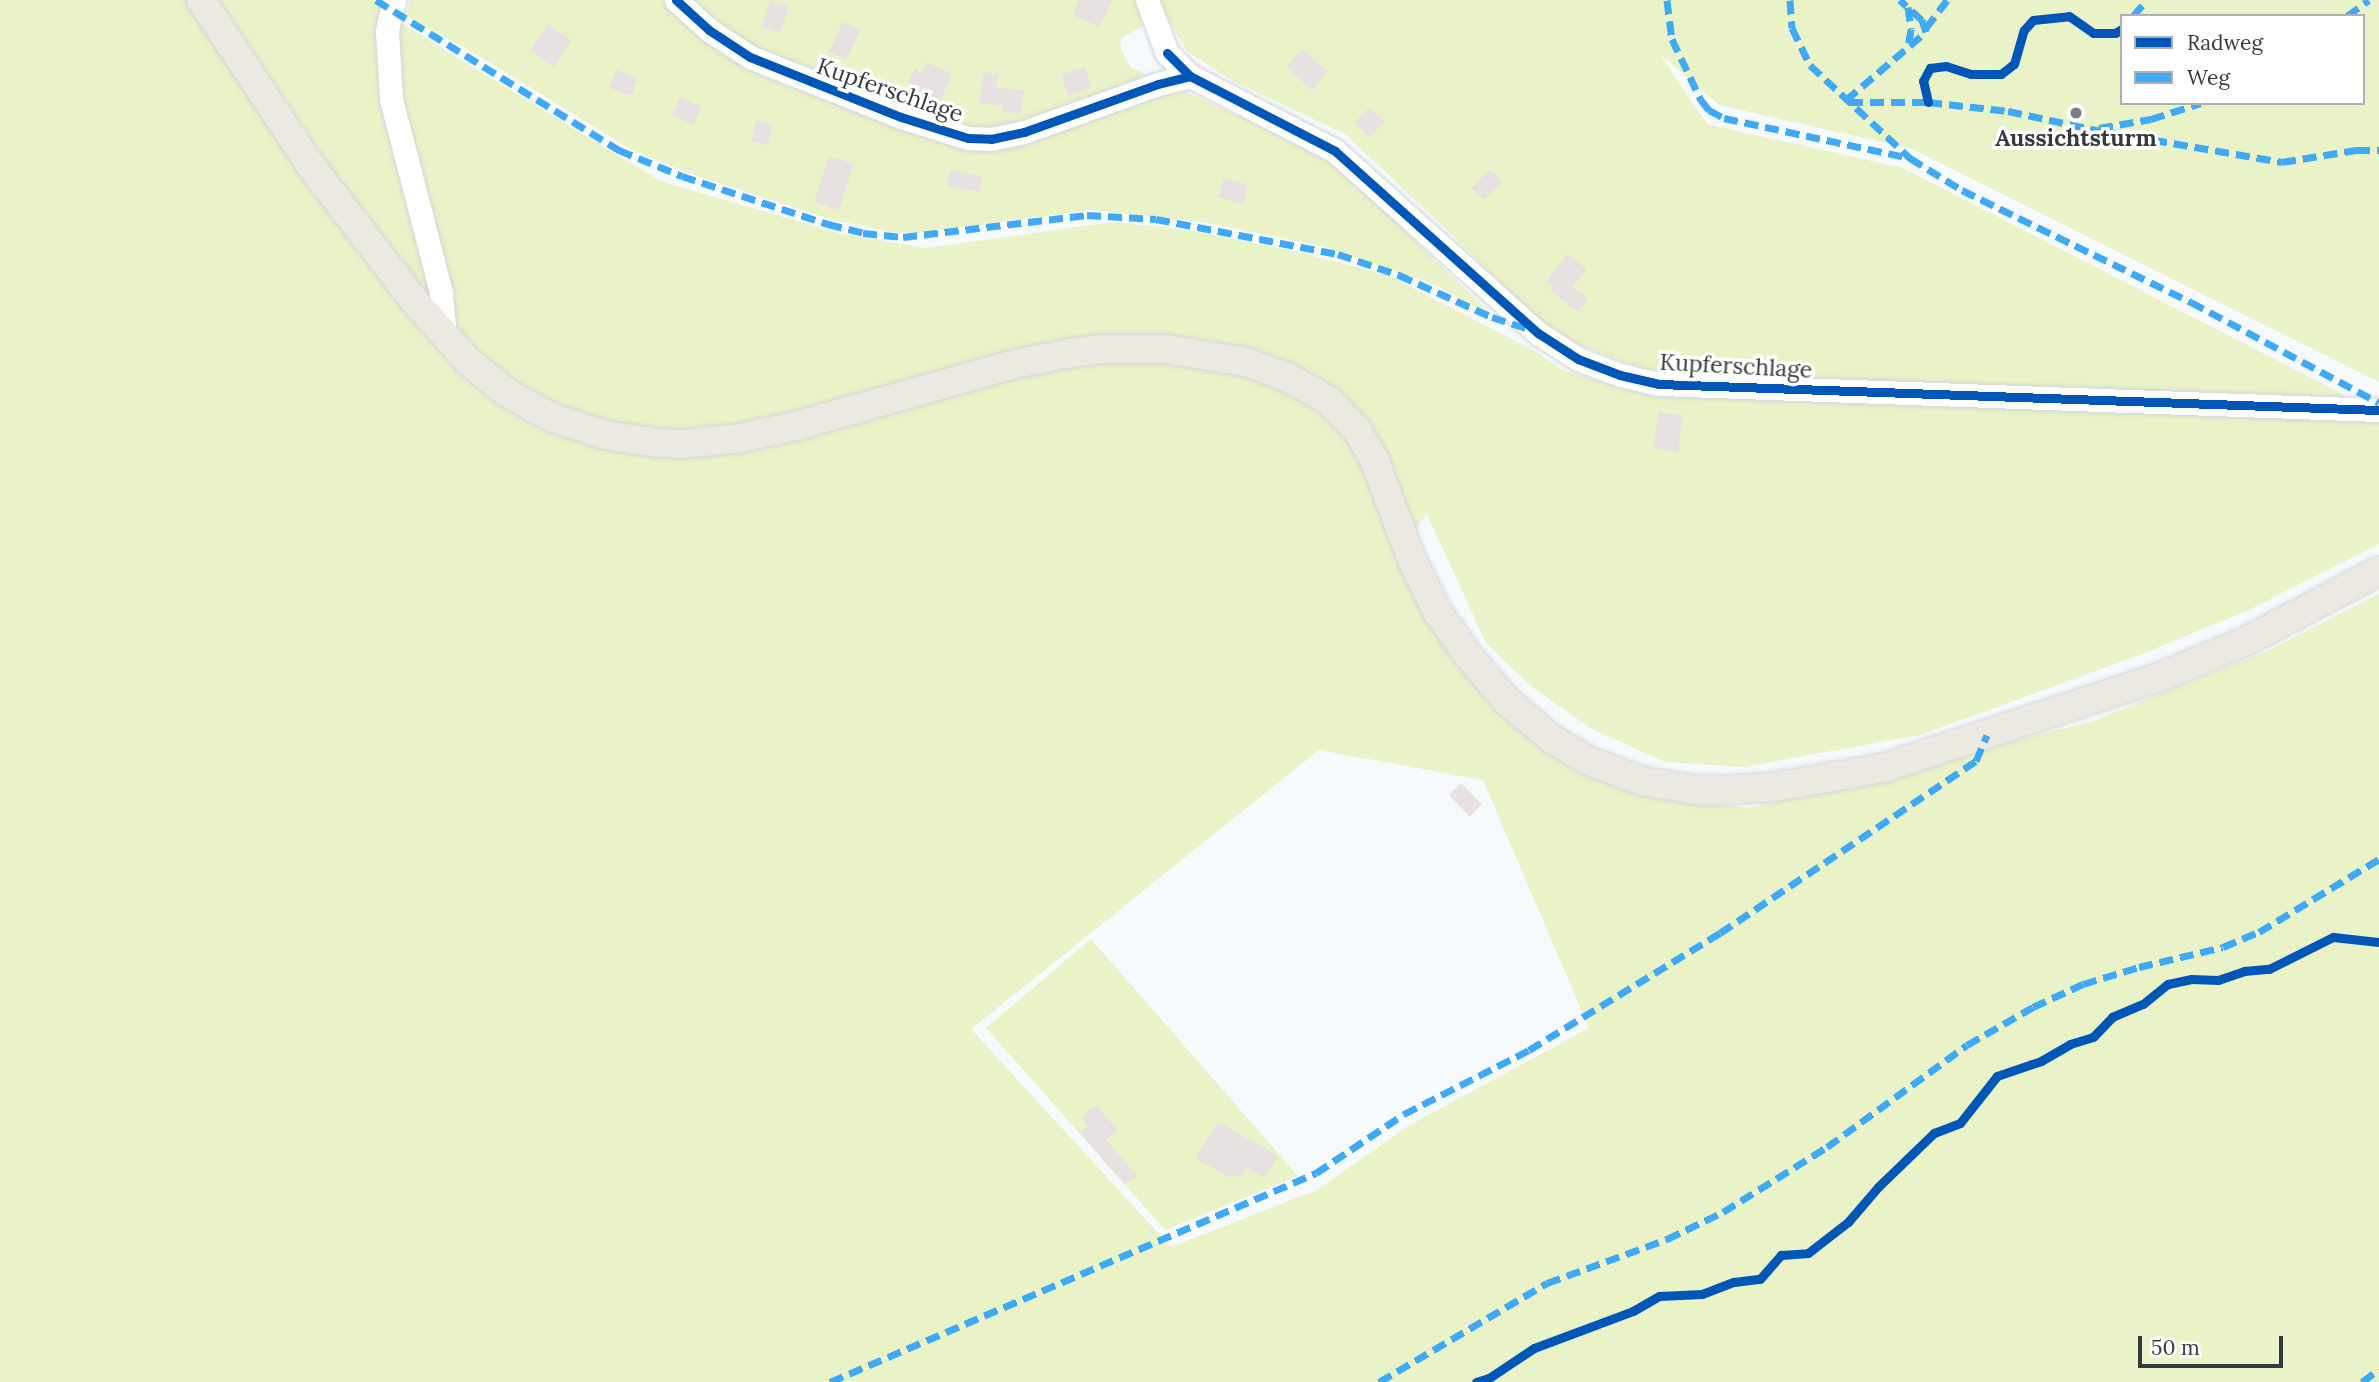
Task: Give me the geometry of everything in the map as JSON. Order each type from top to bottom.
[{"type":"main road","points":[[201,0],[311,166],[445,337],[469,362],[506,392],[556,419],[606,435],[657,443],[685,444],[753,435],[1015,364],[1101,349],[1185,351],[1265,368],[1328,400],[1357,430],[1374,459],[1413,562],[1438,613],[1463,649],[1507,701],[1552,739],[1589,761],[1642,781],[1685,788],[1727,790],[1817,781],[1883,768],[2160,677],[2246,640],[2379,570]]},
{"type":"street","points":[[394,0],[387,30],[391,99],[441,293],[445,337]]},
{"type":"street","name":"Kupferschlage","points":[[676,0],[709,30],[750,57],[901,117],[968,138],[991,139],[1024,132],[1158,84],[1190,76]]},
{"type":"street","name":"Kupferschlage","points":[[1147,0],[1167,53],[1190,76],[1335,150],[1538,332],[1578,359],[1620,375],[1659,384],[2379,410]]},
{"type":"green space","points":[[0,0],[400,0],[393,18],[660,181],[838,233],[926,248],[1112,222],[1181,229],[1295,251],[1390,276],[1536,352],[1562,370],[1651,396],[2379,418],[2379,544],[2249,610],[2142,654],[1920,735],[1744,767],[1665,762],[1590,728],[1531,686],[1486,643],[1427,514],[1402,549],[1436,614],[1572,762],[1654,798],[1749,808],[2093,721],[2267,651],[2379,594],[2379,1382],[0,1382]],"holes":[[[1319,750],[1483,780],[1589,1028],[1408,1126],[1317,1190],[1171,1247],[971,1029]]]},
{"type":"green space","points":[[410,0],[1138,0],[1147,23],[1122,38],[1120,46],[1130,67],[1329,157],[1493,316],[1433,284],[1326,247],[1203,222],[1090,210],[918,233],[893,232],[829,219],[683,171],[630,149],[479,56],[407,16]]},
{"type":"green space","points":[[1157,0],[2379,0],[2379,382],[1912,149],[1719,105],[1659,53],[1707,124],[1903,168],[2348,397],[1657,374],[1565,340],[1531,317],[1459,241],[1345,134],[1233,81],[1187,51]]},
{"type":"green space","points":[[1091,939],[1298,1176],[1165,1230],[986,1028]]},
{"type":"building","points":[[770,0],[789,6],[780,33],[761,27]]},
{"type":"building","points":[[1079,0],[1112,0],[1100,27],[1073,15]]},
{"type":"building","points":[[843,22],[860,30],[846,60],[829,52]]},
{"type":"building","points":[[548,24],[572,41],[553,67],[530,50]]},
{"type":"building","points":[[1303,49],[1328,72],[1311,90],[1287,67]]},
{"type":"building","points":[[927,62],[952,74],[940,101],[907,85],[915,69],[922,73]]},
{"type":"building","points":[[1085,67],[1092,88],[1068,96],[1061,75]]},
{"type":"building","points":[[616,70],[638,78],[631,96],[610,88]]},
{"type":"building","points":[[984,72],[998,75],[996,88],[1024,90],[1021,114],[1002,112],[1003,106],[979,103]]},
{"type":"building","points":[[680,97],[701,106],[693,124],[672,115]]},
{"type":"building","points":[[1370,107],[1385,122],[1369,137],[1354,123]]},
{"type":"building","points":[[756,121],[773,125],[768,145],[751,141]]},
{"type":"building","points":[[829,156],[854,164],[839,210],[814,202]]},
{"type":"building","points":[[1490,169],[1503,182],[1484,200],[1472,187]]},
{"type":"building","points":[[950,170],[982,176],[979,192],[947,186]]},
{"type":"building","points":[[1224,178],[1248,185],[1243,204],[1218,197]]},
{"type":"building","points":[[1567,254],[1587,269],[1573,287],[1588,299],[1578,312],[1550,290],[1553,287],[1546,282]]},
{"type":"building","points":[[1658,412],[1683,415],[1678,452],[1653,449]]},
{"type":"building","points":[[1461,783],[1482,805],[1470,816],[1449,795]]},
{"type":"building","points":[[1096,1105],[1118,1130],[1106,1140],[1137,1176],[1124,1184],[1080,1133],[1088,1126],[1081,1118]]},
{"type":"building","points":[[1218,1122],[1278,1156],[1264,1178],[1246,1167],[1239,1178],[1233,1174],[1231,1178],[1195,1158]]},
{"type":"marked path","points":[[376,0],[619,150],[682,176],[828,224],[863,233],[903,237],[1087,215],[1156,219],[1338,254],[1399,275],[1492,317],[1528,329]]},
{"type":"marked path","points":[[1667,0],[1672,39],[1701,100],[1709,110],[1724,118],[1910,158]]},
{"type":"marked path","points":[[1790,0],[1792,28],[1810,65],[1910,158],[1962,190],[2191,302],[2379,403]]},
{"type":"marked path","points":[[1846,100],[1926,32],[1922,20],[1900,0]]},
{"type":"marked path","points":[[1926,28],[1947,0]]},
{"type":"marked path","points":[[2135,14],[2147,0]]},
{"type":"marked path","points":[[2350,14],[2369,0]]},
{"type":"marked path","points":[[1908,7],[1911,29],[1908,48]]},
{"type":"marked path","points":[[1849,102],[1928,102],[2008,111],[2091,129],[2282,162],[2356,150],[2379,150]]},
{"type":"marked path","points":[[2099,128],[2151,119],[2195,105]]},
{"type":"marked path","points":[[830,1382],[1316,1173],[1404,1114],[1529,1050],[1720,933],[1976,761],[1987,735]]},
{"type":"marked path","points":[[1379,1382],[1547,1283],[1667,1239],[1723,1212],[1827,1147],[1967,1045],[2033,1007],[2083,984],[2139,967],[2223,947],[2259,932],[2379,859]]},
{"type":"marked path","points":[[2362,1382],[2379,1369]]},
{"type":"cycle path","points":[[676,0],[709,30],[750,57],[901,117],[968,138],[991,139],[1024,132],[1158,84],[1190,76]]},
{"type":"cycle path","points":[[1928,102],[1923,81],[1930,68],[1946,66],[1971,74],[2001,74],[2014,64],[2024,30],[2033,20],[2069,16],[2093,33],[2115,33],[2120,30]]},
{"type":"cycle path","points":[[1167,53],[1190,76],[1335,151],[1538,333],[1578,359],[1620,375],[1659,384],[2379,410]]},
{"type":"cycle path","points":[[1476,1382],[1489,1378],[1534,1348],[1633,1311],[1659,1296],[1702,1294],[1734,1282],[1760,1279],[1781,1255],[1808,1253],[1848,1222],[1878,1187],[1934,1133],[1960,1123],[1997,1076],[2041,1061],[2070,1044],[2093,1037],[2112,1017],[2143,1004],[2168,984],[2191,979],[2218,980],[2244,971],[2269,969],[2333,937],[2379,942]]},
{"type":"place","name":"Aussichtsturm","points":[[2076,113]]}]
